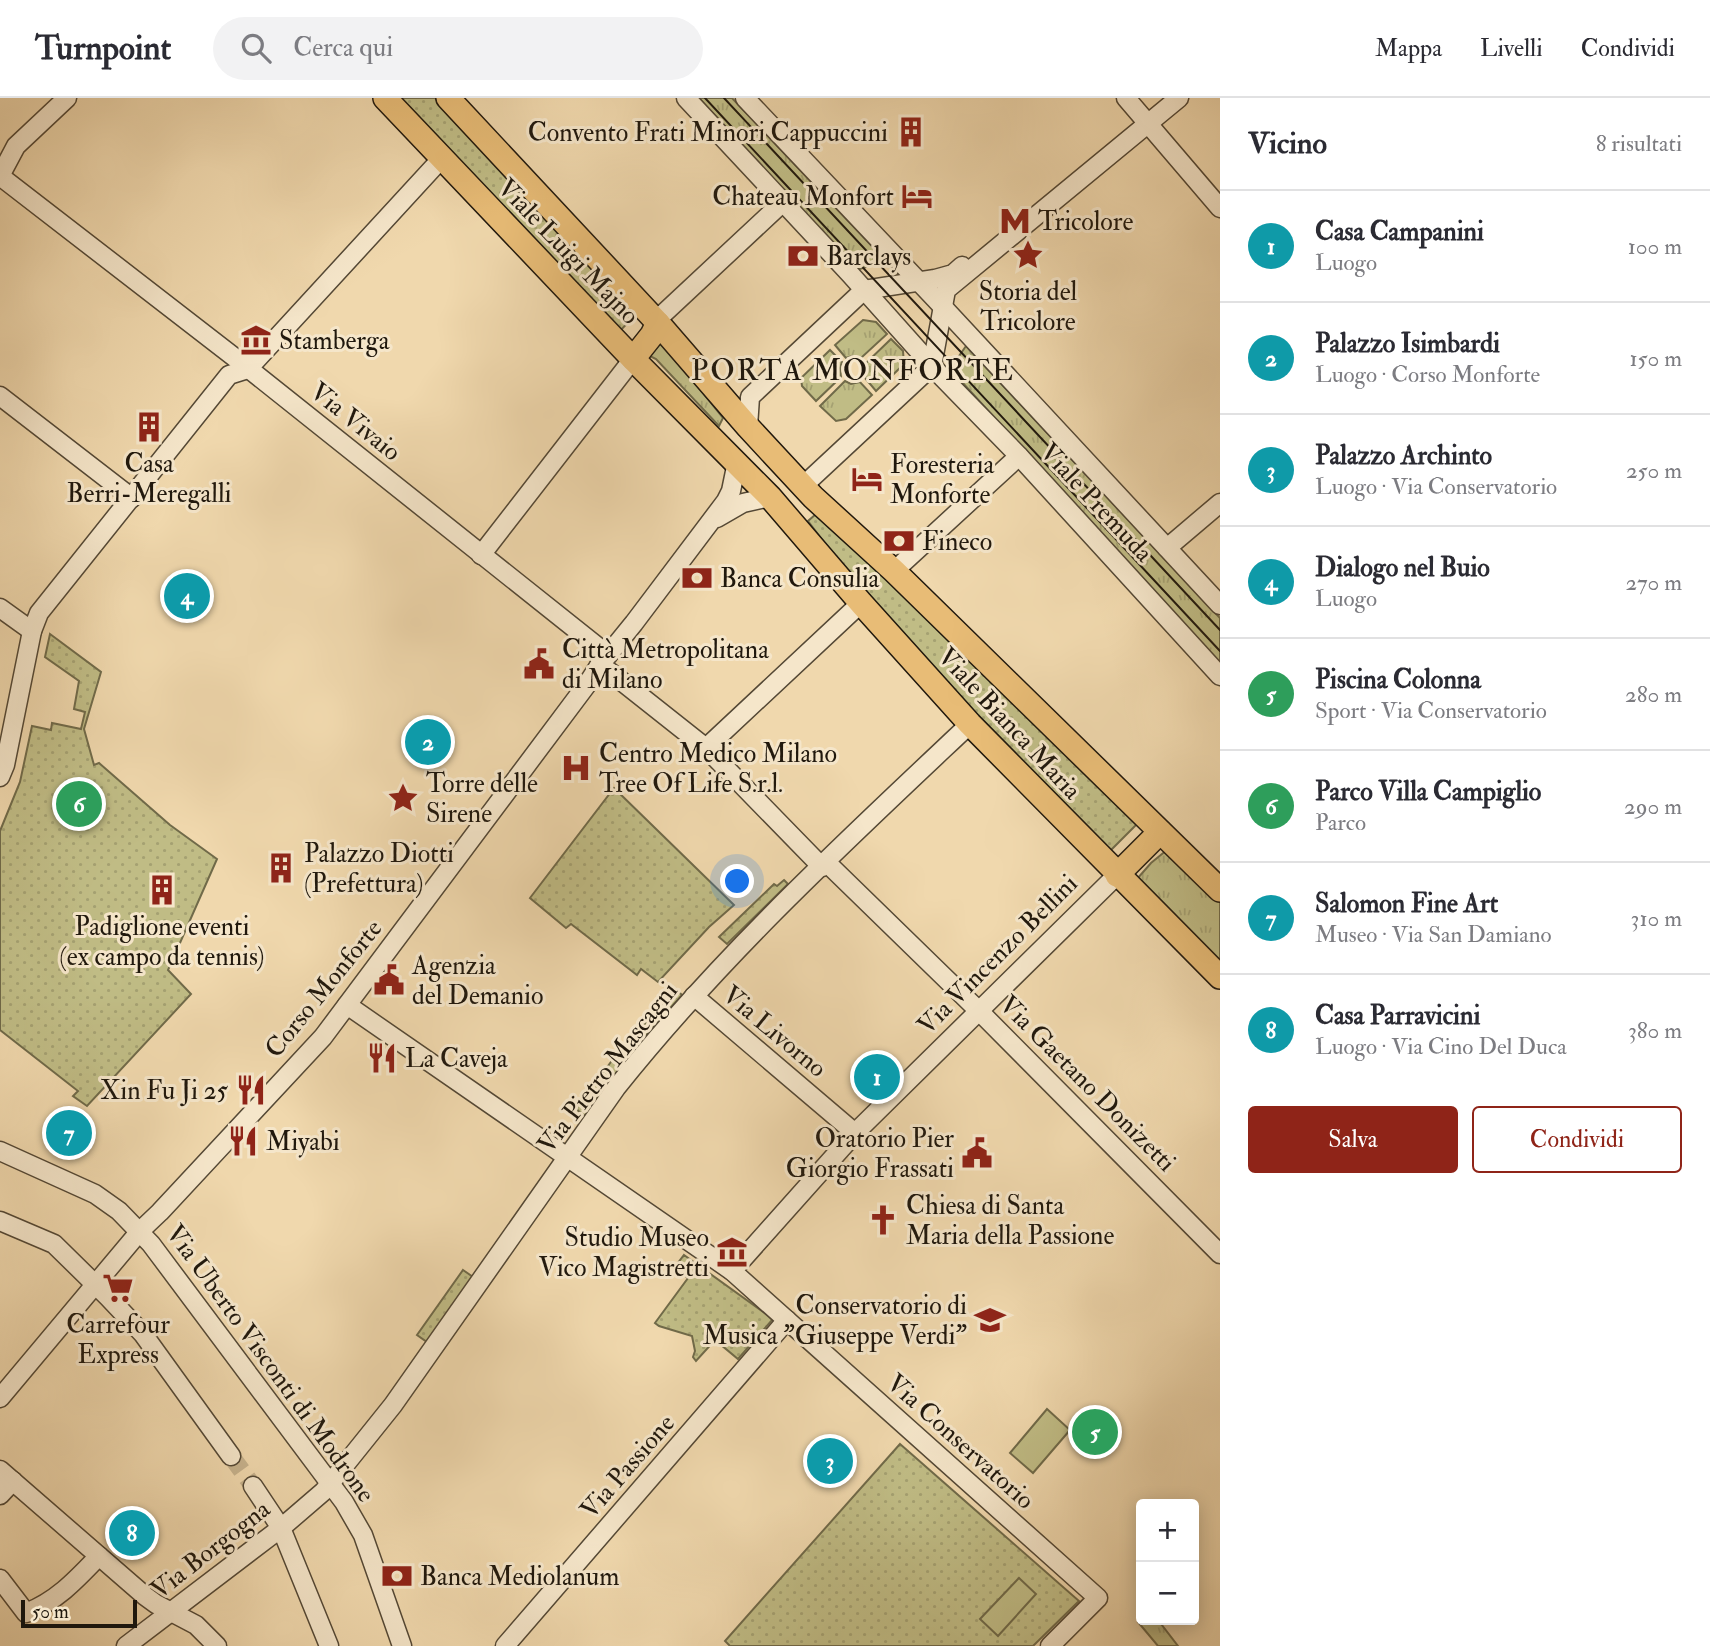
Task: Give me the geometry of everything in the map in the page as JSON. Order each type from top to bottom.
[{"type":"main road","name":"Viale Luigi Majno","points":[[385,98],[633,359],[737,462]]},
{"type":"main road","name":"Viale Luigi Majno","points":[[448,98],[658,323],[748,427]]},
{"type":"main road","points":[[633,359],[658,323]]},
{"type":"main road","points":[[737,462],[748,427]]},
{"type":"main road","name":"Viale Bianca Maria","points":[[748,427],[803,486],[894,571],[1220,890]]},
{"type":"main road","name":"Viale Bianca Maria","points":[[737,462],[771,497],[861,603],[970,724],[1220,977]]},
{"type":"main road","points":[[771,497],[803,486]]},
{"type":"main road","name":"Via Vincenzo Bellini","points":[[1117,875],[1160,832]]},
{"type":"street","points":[[0,175],[16,146],[66,98]]},
{"type":"street","name":"Viale Premuda","points":[[686,98],[1220,676]]},
{"type":"street","name":"Viale Premuda","points":[[745,98],[1220,605]]},
{"type":"street","points":[[1126,98],[1220,208]]},
{"type":"street","points":[[803,486],[932,366],[946,290],[1145,120],[1164,98]]},
{"type":"street","points":[[748,427],[750,397],[864,290],[953,274],[1145,120],[1179,98]]},
{"type":"street","points":[[2,768],[32,631],[39,613],[229,375],[248,369],[442,158]]},
{"type":"street","name":"Via Vivaio","points":[[0,175],[545,606],[603,661]]},
{"type":"street","points":[[658,323],[662,316],[782,202]]},
{"type":"street","points":[[481,555],[633,359]]},
{"type":"street","points":[[0,396],[132,498]]},
{"type":"street","points":[[894,571],[1019,456]]},
{"type":"street","name":"Corso Monforte","points":[[0,1398],[140,1231],[314,1046],[347,1005],[603,661],[712,522],[731,491],[737,462]]},
{"type":"street","name":"Corso Monforte","points":[[712,522],[743,503],[771,497]]},
{"type":"street","points":[[1167,548],[1220,503]]},
{"type":"street","points":[[706,748],[861,603]]},
{"type":"street","points":[[0,608],[32,631]]},
{"type":"street","name":"Via Gaetano Donizetti","points":[[603,661],[610,672],[706,748],[824,865],[979,1011],[1220,1254]]},
{"type":"street","name":"Via Pietro Mascagni","points":[[328,1486],[393,1405],[616,1088],[729,957],[970,724]]},
{"type":"street","name":"Via Vincenzo Bellini","points":[[732,1271],[855,1133],[1117,875]]},
{"type":"street","name":"Via Livorno","points":[[694,996],[855,1133]]},
{"type":"street","name":"Via Conservatorio","points":[[347,1005],[732,1271],[1098,1598],[1050,1646]]},
{"type":"street","name":"Via Uberto Visconti di Modrone","points":[[0,1151],[95,1194],[140,1231],[363,1535],[402,1646]]},
{"type":"street","points":[[0,1221],[54,1244],[95,1284],[143,1334],[231,1456]]},
{"type":"street","name":"Via Passione","points":[[505,1646],[787,1320]]},
{"type":"street","points":[[0,1495],[6,1476],[152,1602],[196,1625],[217,1646]]},
{"type":"street","points":[[253,1486],[282,1528],[329,1646]]},
{"type":"street","name":"Via Borgogna","points":[[126,1646],[282,1528],[328,1486]]},
{"type":"street","points":[[0,1579],[26,1613],[46,1605],[64,1591],[99,1556]]},
{"type":"green space","points":[[396,98],[435,98],[637,313],[618,333]]},
{"type":"green space","points":[[699,98],[732,98],[886,261],[856,270]]},
{"type":"green space","points":[[863,320],[876,322],[887,334],[861,358],[846,358],[835,345]]},
{"type":"green space","points":[[659,338],[723,418],[719,426],[656,359],[648,355]]},
{"type":"green space","points":[[891,339],[903,351],[904,364],[876,391],[865,378],[866,363]]},
{"type":"green space","points":[[966,346],[1220,618],[1220,664],[950,369]]},
{"type":"green space","points":[[830,350],[842,362],[841,377],[816,401],[802,386],[801,378]]},
{"type":"green space","points":[[845,381],[851,384],[860,382],[872,395],[846,419],[836,421],[820,406]]},
{"type":"green space","points":[[816,514],[886,576],[1138,823],[1110,851],[954,694],[874,608],[808,521]]},
{"type":"green space","points":[[50,634],[101,672],[84,729],[94,765],[99,763],[170,825],[217,859],[168,970],[191,994],[87,1106],[73,1096],[78,1091],[0,1030],[0,831],[20,782],[32,726],[51,730],[52,723],[81,729],[85,712],[74,709],[79,681],[45,657]]},
{"type":"green space","points":[[614,788],[734,905],[709,927],[658,982],[641,969],[637,975],[571,924],[566,928],[530,898]]},
{"type":"green space","points":[[1168,849],[1220,901],[1220,961],[1137,879]]},
{"type":"green space","points":[[784,880],[788,884],[727,944],[719,937],[774,884],[777,886]]},
{"type":"green space","points":[[676,989],[682,995],[642,1040],[635,1034]]},
{"type":"green space","points":[[625,1043],[635,1049],[585,1116],[576,1109]]},
{"type":"green space","points":[[684,1255],[773,1319],[738,1359],[715,1340],[696,1361],[693,1357],[695,1351],[692,1336],[655,1323],[688,1278],[674,1268]]},
{"type":"green space","points":[[463,1270],[473,1277],[427,1342],[417,1335]]},
{"type":"green space","points":[[1047,1409],[1070,1430],[1033,1473],[1010,1453]]},
{"type":"green space","points":[[900,1444],[1079,1601],[1033,1646],[730,1646],[725,1641]]},
{"type":"green space","points":[[1019,1578],[1036,1594],[998,1636],[980,1619]]},
{"type":"green space","points":[[1140,1625],[1162,1625],[1178,1646],[1158,1646]]},
{"type":"tunnel","points":[[231,1456],[253,1486]]},
{"type":"tram line","points":[[705,98],[1220,651]]},
{"type":"tram line","points":[[724,98],[1220,630]]},
{"type":"place","name":"Convento Frati Minori Cappuccini","points":[[911,132]]},
{"type":"place","name":"Chateau Monfort","points":[[917,196]]},
{"type":"place","name":"Tricolore","points":[[1015,221]]},
{"type":"place","name":"Storia del Tricolore","points":[[1028,255]]},
{"type":"place","name":"Barclays","points":[[803,256]]},
{"type":"place","name":"Stamberga","points":[[256,340]]},
{"type":"place","name":"Casa Berri-Meregalli","points":[[149,427]]},
{"type":"place","name":"Foresteria Monforte","points":[[867,479]]},
{"type":"place","name":"Fineco","points":[[899,541]]},
{"type":"place","name":"Banca Consulia","points":[[697,578]]},
{"type":"place","name":"Dialogo nel Buio","points":[[187,596]]},
{"type":"place","name":"Città Metropolitana di Milano","points":[[539,664]]},
{"type":"place","name":"Palazzo Isimbardi","points":[[428,742]]},
{"type":"place","name":"Centro Medico Milano Tree Of Life S.r.l.","points":[[576,768]]},
{"type":"place","name":"Torre delle Sirene","points":[[403,798]]},
{"type":"place","name":"Parco Villa Campiglio","points":[[79,804]]},
{"type":"place","name":"Palazzo Diotti (Prefettura)","points":[[281,868]]},
{"type":"place","name":"Padiglione eventi (ex campo da tennis)","points":[[162,890]]},
{"type":"place","name":"Agenzia del Demanio","points":[[389,980]]},
{"type":"place","name":"La Caveja","points":[[382,1058]]},
{"type":"place","name":"Casa Campanini","points":[[877,1077]]},
{"type":"place","name":"Xin Fu Ji 25","points":[[251,1090]]},
{"type":"place","name":"Salomon Fine Art","points":[[69,1133]]},
{"type":"place","name":"Miyabi","points":[[243,1141]]},
{"type":"place","name":"Oratorio Pier Giorgio Frassati","points":[[977,1153]]},
{"type":"place","name":"Chiesa di Santa Maria della Passione","points":[[883,1220]]},
{"type":"place","name":"Studio Museo Vico Magistretti","points":[[732,1252]]},
{"type":"place","name":"Carrefour Express","points":[[118,1288]]},
{"type":"place","name":"Conservatorio di Musica \"Giuseppe Verdi\"","points":[[990,1320]]},
{"type":"place","name":"Piscina Colonna","points":[[1095,1432]]},
{"type":"place","name":"Palazzo Archinto","points":[[830,1461]]},
{"type":"place","name":"Casa Parravicini","points":[[132,1533]]},
{"type":"place","name":"Banca Mediolanum","points":[[397,1576]]},
{"type":"district","name":"PORTA MONFORTE","points":[[853,370]]}]
